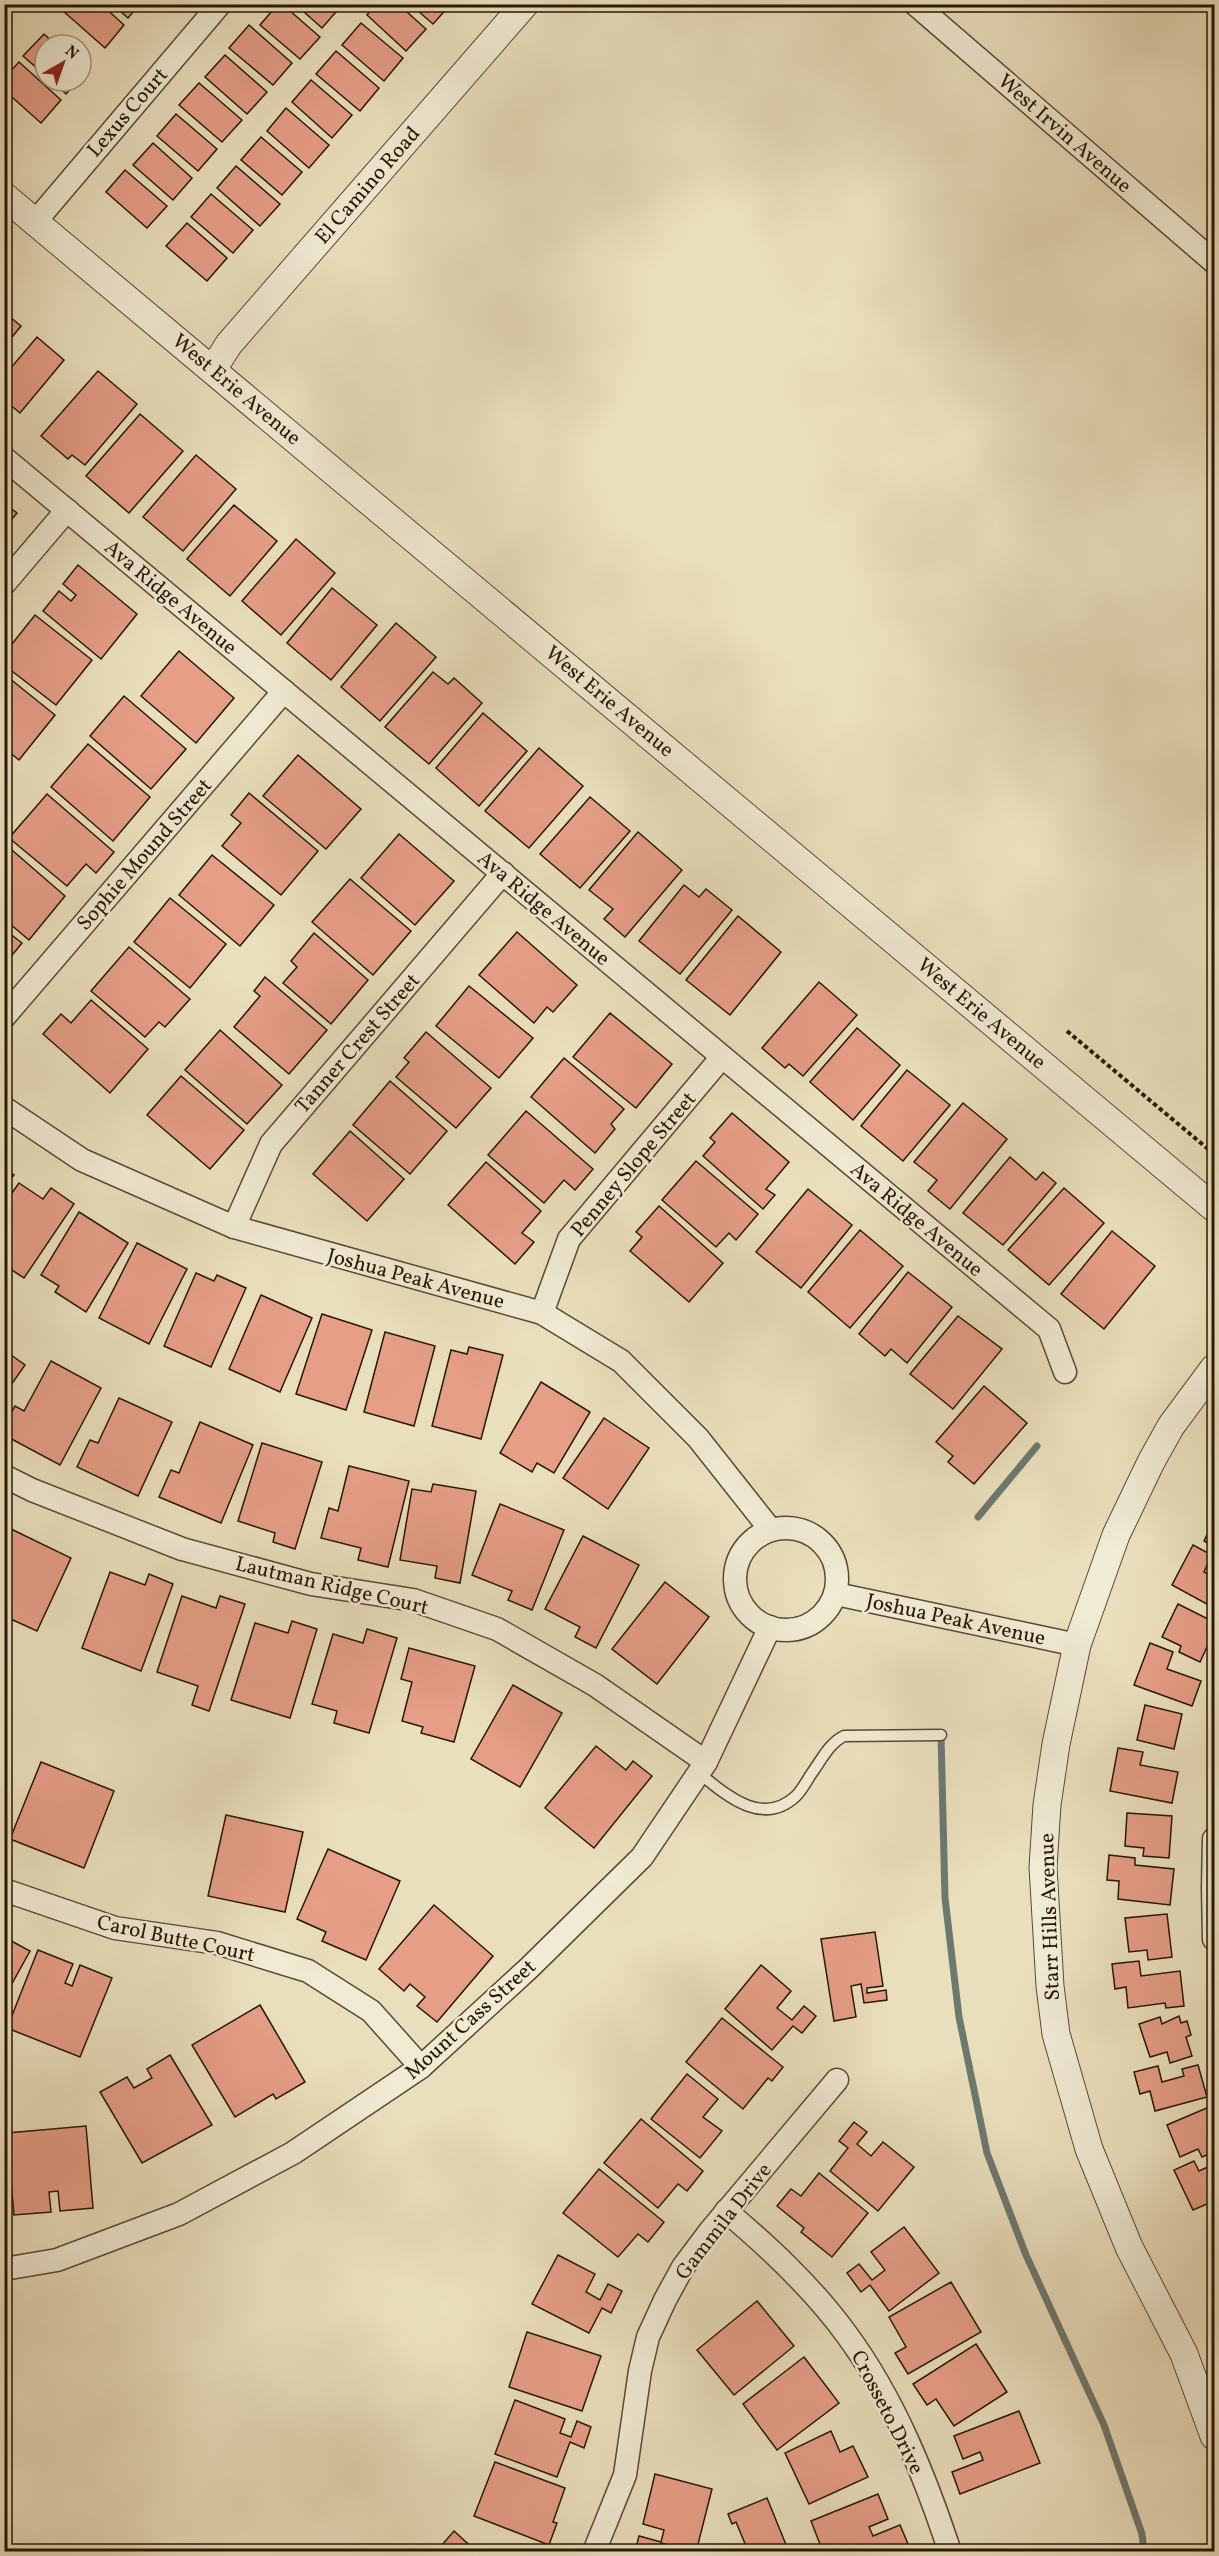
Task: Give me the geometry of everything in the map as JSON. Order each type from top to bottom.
[{"type":"street","name":"Lexus Court","points":[[35,222],[220,4]]},
{"type":"street","name":"El Camino Road","points":[[213,369],[229,344],[525,4]]},
{"type":"street","name":"West Irvin Avenue","points":[[926,8],[1215,262]]},
{"type":"street","name":"West Erie Avenue","points":[[4,196],[1215,1208]]},
{"type":"street","name":"Ava Ridge Avenue","points":[[4,458],[1049,1329],[1065,1372]]},
{"type":"street","points":[[4,584],[68,510]]},
{"type":"street","name":"Sophie Mound Street","points":[[4,1017],[284,691]]},
{"type":"street","name":"Tanner Crest Street","points":[[234,1227],[271,1144],[503,873]]},
{"type":"street","name":"Penney Slope Street","points":[[542,1313],[569,1239],[722,1057]]},
{"type":"street","name":"Joshua Peak Avenue","points":[[4,1108],[82,1160],[234,1227],[542,1313],[621,1361],[698,1438],[770,1529]]},
{"type":"street","name":"Starr Hills Avenue","points":[[1215,1368],[1171,1426],[1151,1462],[1116,1535],[1077,1645],[1054,1755],[1047,1805],[1043,1867],[1050,1986],[1056,2034],[1089,2149],[1129,2247],[1184,2354],[1215,2436]]},
{"type":"street","name":"Lautman Ridge Court","points":[[4,1476],[32,1490],[182,1549],[311,1584],[413,1600],[497,1629],[595,1684],[702,1767]]},
{"type":"street","points":[[798,1528],[811,1533],[831,1553],[838,1580],[836,1594],[830,1606],[809,1625],[796,1630],[770,1628],[750,1615],[740,1600],[735,1583],[739,1557],[747,1545],[770,1529],[798,1528]]},
{"type":"street","name":"Joshua Peak Avenue","points":[[836,1594],[1077,1645]]},
{"type":"street","name":"Mount Cass Street","points":[[4,2269],[57,2260],[179,2214],[293,2152],[421,2067],[529,1968],[642,1857],[702,1767],[770,1628]]},
{"type":"street","points":[[1215,1839],[1213,1888],[1215,1939]]},
{"type":"street","name":"Carol Butte Court","points":[[4,1890],[116,1928],[217,1943],[308,1971],[371,2012],[421,2067]]},
{"type":"street","name":"Gammila Drive","points":[[594,2552],[625,2475],[640,2371],[648,2337],[665,2301],[683,2267],[726,2211],[837,2080]]},
{"type":"street","name":"Crosseto Drive","points":[[726,2211],[804,2284],[846,2334],[868,2366],[902,2430],[939,2517],[950,2552]]},
{"type":"lane","points":[[702,1767],[735,1802],[747,1807],[767,1808],[784,1805],[796,1796],[834,1742],[844,1736],[940,1735]]},
{"type":"path","points":[[1068,1031],[1215,1154]]},
{"type":"building","points":[[68,4],[101,4],[124,25],[105,48],[93,37],[93,33],[88,33],[63,11]]},
{"type":"building","points":[[112,4],[140,4],[128,18]]},
{"type":"building","points":[[278,4],[282,4],[320,37],[300,59],[260,25]]},
{"type":"building","points":[[295,4],[341,4],[342,5],[322,28]]},
{"type":"building","points":[[376,4],[398,4],[426,29],[406,51],[367,15]]},
{"type":"building","points":[[410,4],[451,4],[433,24]]},
{"type":"building","points":[[361,23],[403,58],[384,81],[342,45]]},
{"type":"building","points":[[249,25],[292,63],[273,85],[229,48]]},
{"type":"building","points":[[33,46],[33,65],[23,56]]},
{"type":"building","points":[[336,51],[379,88],[360,111],[316,74]]},
{"type":"building","points":[[225,55],[267,92],[247,114],[205,77]]},
{"type":"building","points":[[19,62],[33,75],[33,93],[53,93],[61,100],[41,123],[4,90],[4,78]]},
{"type":"building","points":[[311,80],[352,115],[332,138],[292,102]]},
{"type":"building","points":[[199,83],[242,120],[222,142],[179,105]]},
{"type":"building","points":[[286,108],[329,145],[309,168],[267,131]]},
{"type":"building","points":[[176,114],[217,149],[198,171],[157,136]]},
{"type":"building","points":[[261,137],[302,172],[282,195],[241,160]]},
{"type":"building","points":[[153,143],[192,178],[173,200],[133,165]]},
{"type":"building","points":[[236,166],[280,204],[260,226],[217,188]]},
{"type":"building","points":[[125,170],[167,206],[147,228],[106,192]]},
{"type":"building","points":[[211,194],[253,230],[233,253],[191,217]]},
{"type":"building","points":[[187,223],[227,258],[207,281],[166,246]]},
{"type":"building","points":[[4,312],[21,326],[4,347]]},
{"type":"building","points":[[37,337],[64,360],[20,413],[4,400],[4,376]]},
{"type":"building","points":[[98,371],[137,404],[85,465],[72,455],[68,459],[41,436]]},
{"type":"building","points":[[140,414],[183,451],[129,513],[86,476]]},
{"type":"building","points":[[196,455],[236,489],[183,551],[143,517]]},
{"type":"building","points":[[4,503],[17,513],[4,528]]},
{"type":"building","points":[[234,505],[277,541],[230,596],[187,559]]},
{"type":"building","points":[[296,539],[335,573],[281,635],[242,601]]},
{"type":"building","points":[[78,565],[137,614],[101,659],[43,611],[59,591],[71,601],[76,595],[63,584]]},
{"type":"building","points":[[332,588],[377,625],[331,680],[287,643]]},
{"type":"building","points":[[35,615],[92,660],[56,705],[4,665],[4,654]]},
{"type":"building","points":[[396,623],[436,657],[380,721],[341,687]]},
{"type":"building","points":[[179,651],[234,698],[196,743],[141,696]]},
{"type":"building","points":[[433,672],[448,684],[454,678],[482,703],[429,764],[385,727]]},
{"type":"building","points":[[4,674],[55,715],[19,760],[4,748]]},
{"type":"building","points":[[124,696],[186,749],[151,789],[90,736]]},
{"type":"building","points":[[483,713],[527,751],[479,806],[436,768]]},
{"type":"building","points":[[88,744],[150,797],[113,841],[51,787]]},
{"type":"building","points":[[539,748],[583,786],[529,848],[485,811]]},
{"type":"building","points":[[298,755],[361,809],[326,849],[263,796]]},
{"type":"building","points":[[249,793],[318,851],[281,895],[222,846],[241,823],[231,815]]},
{"type":"building","points":[[47,794],[114,852],[96,873],[86,864],[67,886],[9,838]]},
{"type":"building","points":[[590,797],[630,831],[580,888],[540,854]]},
{"type":"building","points":[[638,832],[682,870],[625,937],[604,919],[613,909],[589,890]]},
{"type":"building","points":[[399,834],[454,881],[415,925],[361,878]]},
{"type":"building","points":[[5,844],[65,896],[29,940],[4,919]]},
{"type":"building","points":[[212,855],[274,905],[240,946],[179,895]]},
{"type":"building","points":[[350,879],[411,931],[373,975],[312,922]]},
{"type":"building","points":[[684,885],[699,897],[706,889],[732,910],[680,974],[639,941]]},
{"type":"building","points":[[170,898],[226,944],[190,988],[134,942]]},
{"type":"building","points":[[738,916],[781,952],[730,1015],[686,980]]},
{"type":"building","points":[[4,929],[22,943],[4,965]]},
{"type":"building","points":[[517,932],[577,985],[553,1012],[547,1007],[534,1023],[479,975]]},
{"type":"building","points":[[314,933],[368,980],[331,1024],[283,983],[297,967],[291,961]]},
{"type":"building","points":[[129,947],[190,999],[165,1027],[159,1022],[145,1037],[91,991]]},
{"type":"building","points":[[265,977],[327,1030],[289,1074],[234,1027],[260,996],[254,991]]},
{"type":"building","points":[[819,982],[857,1015],[803,1076],[789,1064],[785,1068],[762,1048]]},
{"type":"building","points":[[469,986],[533,1038],[499,1078],[436,1026]]},
{"type":"building","points":[[91,1000],[148,1049],[110,1093],[43,1034],[61,1014],[71,1023]]},
{"type":"building","points":[[610,1013],[672,1064],[636,1108],[573,1057]]},
{"type":"building","points":[[857,1028],[900,1065],[853,1120],[810,1082]]},
{"type":"building","points":[[220,1030],[282,1085],[247,1124],[185,1070]]},
{"type":"building","points":[[426,1032],[491,1088],[456,1128],[396,1077],[409,1062],[404,1058]]},
{"type":"building","points":[[564,1058],[624,1109],[611,1124],[615,1129],[595,1153],[531,1097]]},
{"type":"building","points":[[907,1070],[950,1105],[903,1161],[861,1126]]},
{"type":"building","points":[[181,1076],[244,1130],[210,1169],[147,1115]]},
{"type":"building","points":[[390,1081],[447,1131],[410,1174],[353,1125]]},
{"type":"building","points":[[963,1103],[1007,1139],[950,1209],[928,1191],[937,1180],[914,1162]]},
{"type":"building","points":[[526,1111],[593,1169],[575,1190],[564,1180],[544,1203],[488,1155]]},
{"type":"building","points":[[732,1113],[789,1162],[766,1189],[775,1195],[763,1209],[703,1156],[715,1142],[710,1138]]},
{"type":"building","points":[[350,1131],[404,1179],[367,1221],[313,1174]]},
{"type":"building","points":[[1010,1157],[1036,1180],[1043,1172],[1056,1183],[1003,1245],[963,1213]]},
{"type":"building","points":[[696,1161],[758,1214],[736,1240],[729,1233],[716,1247],[662,1200]]},
{"type":"building","points":[[486,1162],[541,1211],[522,1233],[534,1242],[515,1264],[448,1205]]},
{"type":"building","points":[[4,1168],[14,1175],[4,1187]]},
{"type":"building","points":[[19,1183],[43,1199],[51,1188],[74,1204],[24,1278],[4,1265],[4,1204]]},
{"type":"building","points":[[1064,1188],[1104,1223],[1049,1285],[1008,1250]]},
{"type":"building","points":[[808,1189],[852,1225],[801,1288],[756,1252]]},
{"type":"building","points":[[659,1206],[723,1263],[689,1302],[630,1251],[642,1237],[636,1232]]},
{"type":"building","points":[[79,1212],[128,1243],[86,1312],[55,1292],[59,1286],[41,1275]]},
{"type":"building","points":[[860,1230],[903,1266],[850,1328],[808,1292]]},
{"type":"building","points":[[1112,1231],[1155,1266],[1104,1329],[1061,1294]]},
{"type":"building","points":[[137,1243],[187,1269],[149,1344],[99,1318]]},
{"type":"building","points":[[908,1272],[952,1307],[907,1363],[891,1349],[885,1356],[859,1334]]},
{"type":"building","points":[[196,1273],[214,1281],[217,1275],[246,1288],[211,1367],[164,1346]]},
{"type":"building","points":[[261,1295],[312,1318],[280,1392],[229,1369]]},
{"type":"building","points":[[322,1314],[372,1330],[346,1410],[296,1394]]},
{"type":"building","points":[[958,1316],[1002,1349],[953,1409],[910,1374]]},
{"type":"building","points":[[385,1332],[435,1346],[414,1426],[364,1412]]},
{"type":"building","points":[[469,1347],[503,1355],[481,1439],[432,1426],[451,1350],[467,1354]]},
{"type":"building","points":[[4,1350],[25,1365],[4,1395]]},
{"type":"building","points":[[51,1361],[101,1388],[60,1465],[4,1435],[4,1425],[15,1406],[24,1411]]},
{"type":"building","points":[[541,1382],[590,1412],[554,1473],[537,1463],[532,1472],[500,1453]]},
{"type":"building","points":[[984,1386],[1027,1423],[974,1484],[948,1462],[953,1456],[936,1442]]},
{"type":"building","points":[[119,1398],[172,1422],[138,1496],[77,1467],[90,1440],[98,1443]]},
{"type":"building","points":[[604,1418],[649,1448],[608,1509],[563,1478]]},
{"type":"building","points":[[200,1422],[253,1445],[221,1523],[159,1497],[171,1470],[179,1473]]},
{"type":"building","points":[[262,1443],[322,1462],[295,1549],[273,1542],[275,1533],[238,1521]]},
{"type":"building","points":[[349,1466],[409,1481],[388,1567],[358,1560],[361,1548],[321,1538],[329,1508],[338,1511]]},
{"type":"building","points":[[433,1484],[476,1491],[460,1583],[435,1578],[437,1566],[400,1560],[412,1489],[431,1492]]},
{"type":"building","points":[[500,1504],[564,1530],[532,1610],[508,1600],[512,1591],[472,1575]]},
{"type":"building","points":[[1214,1520],[1214,1547],[1204,1541]]},
{"type":"building","points":[[9,1528],[71,1558],[37,1631],[4,1616],[4,1565],[7,1561],[4,1560],[4,1537]]},
{"type":"building","points":[[583,1536],[639,1565],[596,1648],[575,1637],[580,1627],[545,1609]]},
{"type":"building","points":[[1193,1545],[1212,1555],[1204,1572],[1214,1578],[1214,1608],[1172,1585]]},
{"type":"building","points":[[110,1572],[145,1585],[149,1574],[173,1584],[141,1671],[82,1648]]},
{"type":"building","points":[[665,1582],[709,1617],[657,1684],[612,1649]]},
{"type":"building","points":[[182,1596],[216,1608],[220,1596],[245,1604],[209,1711],[192,1705],[198,1686],[157,1672]]},
{"type":"building","points":[[1178,1604],[1214,1622],[1214,1632],[1200,1662],[1179,1652],[1181,1646],[1162,1637]]},
{"type":"building","points":[[292,1621],[317,1629],[290,1718],[231,1700],[255,1623],[288,1633]]},
{"type":"building","points":[[367,1629],[397,1638],[369,1733],[334,1723],[337,1711],[312,1704],[333,1634],[363,1643]]},
{"type":"building","points":[[1150,1643],[1173,1652],[1167,1669],[1201,1681],[1192,1706],[1134,1685]]},
{"type":"building","points":[[409,1648],[475,1666],[454,1742],[421,1733],[423,1727],[402,1721],[412,1682],[401,1679]]},
{"type":"building","points":[[513,1685],[562,1713],[520,1787],[471,1759]]},
{"type":"building","points":[[1145,1705],[1182,1714],[1174,1749],[1137,1740]]},
{"type":"building","points":[[596,1746],[626,1770],[633,1761],[652,1776],[594,1848],[545,1808]]},
{"type":"building","points":[[1118,1748],[1143,1752],[1140,1765],[1178,1772],[1172,1803],[1110,1791]]},
{"type":"building","points":[[41,1762],[114,1791],[84,1868],[10,1839]]},
{"type":"building","points":[[1127,1813],[1172,1816],[1169,1858],[1143,1856],[1144,1848],[1125,1846]]},
{"type":"building","points":[[226,1815],[303,1832],[285,1912],[208,1896]]},
{"type":"building","points":[[328,1849],[400,1881],[366,1960],[322,1941],[326,1932],[297,1919]]},
{"type":"building","points":[[1109,1855],[1135,1858],[1135,1865],[1174,1869],[1170,1905],[1118,1899],[1119,1881],[1107,1880]]},
{"type":"building","points":[[434,1905],[493,1956],[437,2022],[417,2006],[425,1997],[410,1984],[404,1991],[379,1969]]},
{"type":"building","points":[[1167,1914],[1172,1957],[1148,1960],[1147,1950],[1129,1952],[1125,1918]]},
{"type":"building","points":[[875,1932],[883,1986],[867,1988],[867,1993],[886,1990],[887,2000],[864,2003],[861,1984],[851,1986],[856,2017],[834,2021],[821,1939]]},
{"type":"building","points":[[4,1937],[30,1951],[4,1998]]},
{"type":"building","points":[[38,1950],[73,1964],[65,1983],[72,1986],[80,1965],[112,1978],[80,2057],[7,2028]]},
{"type":"building","points":[[1139,1961],[1141,1976],[1180,1971],[1184,2006],[1166,2008],[1165,2003],[1128,2008],[1126,1987],[1115,1989],[1112,1964]]},
{"type":"building","points":[[761,1965],[791,1991],[777,2008],[792,2020],[804,2006],[816,2016],[802,2033],[793,2026],[772,2050],[725,2009]]},
{"type":"building","points":[[260,2005],[305,2082],[276,2099],[273,2094],[235,2117],[192,2045]]},
{"type":"building","points":[[1179,2016],[1181,2023],[1187,2021],[1191,2035],[1186,2037],[1192,2056],[1170,2063],[1167,2052],[1150,2057],[1139,2024],[1160,2017],[1162,2024]]},
{"type":"building","points":[[722,2018],[783,2067],[772,2081],[768,2078],[743,2109],[686,2062]]},
{"type":"building","points":[[170,2055],[212,2125],[142,2163],[100,2092],[127,2077],[134,2088],[152,2078],[147,2069]]},
{"type":"building","points":[[1198,2065],[1207,2097],[1155,2111],[1150,2091],[1140,2094],[1134,2072],[1158,2066],[1162,2082],[1184,2076],[1182,2069]]},
{"type":"building","points":[[687,2074],[718,2099],[703,2117],[722,2131],[700,2158],[651,2119]]},
{"type":"building","points":[[1209,2107],[1214,2120],[1214,2152],[1202,2157],[1198,2149],[1180,2157],[1167,2125]]},
{"type":"building","points":[[641,2119],[703,2171],[687,2191],[678,2184],[658,2208],[604,2163]]},
{"type":"building","points":[[854,2122],[867,2132],[857,2144],[871,2156],[883,2142],[914,2167],[878,2211],[830,2171],[848,2148],[839,2141]]},
{"type":"building","points":[[86,2126],[93,2208],[60,2211],[58,2191],[49,2192],[51,2212],[14,2215],[7,2133]]},
{"type":"building","points":[[1194,2161],[1199,2171],[1214,2164],[1214,2201],[1193,2210],[1174,2170]]},
{"type":"building","points":[[599,2169],[664,2222],[648,2242],[638,2234],[618,2257],[563,2213]]},
{"type":"building","points":[[819,2173],[868,2213],[832,2257],[801,2232],[804,2228],[777,2206],[791,2189],[801,2196]]},
{"type":"building","points":[[904,2227],[939,2273],[889,2311],[870,2285],[861,2292],[847,2273],[859,2264],[872,2280],[885,2270],[871,2252]]},
{"type":"building","points":[[558,2255],[595,2274],[586,2292],[600,2300],[608,2284],[622,2291],[611,2313],[602,2308],[589,2333],[532,2304]]},
{"type":"building","points":[[951,2282],[981,2332],[908,2374],[895,2353],[906,2347],[889,2317]]},
{"type":"building","points":[[757,2301],[794,2346],[734,2395],[697,2350]]},
{"type":"building","points":[[527,2332],[601,2356],[582,2411],[509,2387]]},
{"type":"building","points":[[976,2344],[1007,2392],[954,2426],[936,2399],[927,2405],[913,2384]]},
{"type":"building","points":[[804,2357],[839,2403],[777,2450],[743,2404]]},
{"type":"building","points":[[515,2400],[565,2419],[560,2433],[571,2437],[577,2421],[591,2427],[584,2448],[570,2442],[557,2477],[495,2454]]},
{"type":"building","points":[[1019,2411],[1040,2463],[960,2494],[952,2472],[983,2460],[980,2452],[963,2459],[954,2436]]},
{"type":"building","points":[[831,2431],[840,2452],[853,2446],[868,2477],[809,2504],[785,2453]]},
{"type":"building","points":[[495,2462],[565,2488],[553,2522],[557,2523],[549,2545],[474,2516]]},
{"type":"building","points":[[655,2474],[712,2489],[696,2552],[661,2543],[659,2552],[635,2552],[639,2536],[661,2542],[664,2530],[643,2524]]},
{"type":"building","points":[[878,2494],[888,2519],[869,2527],[873,2536],[900,2525],[908,2544],[889,2552],[823,2552],[811,2521]]},
{"type":"building","points":[[767,2498],[789,2552],[732,2552],[746,2546],[736,2522],[732,2524],[728,2514]]},
{"type":"building","points":[[454,2531],[477,2552],[436,2552]]},
{"type":"waterway","points":[[978,1517],[1037,1446]]},
{"type":"waterway","points":[[941,1735],[945,1898],[959,2017],[987,2153],[1026,2255],[1104,2425],[1142,2534],[1144,2552]]}]
